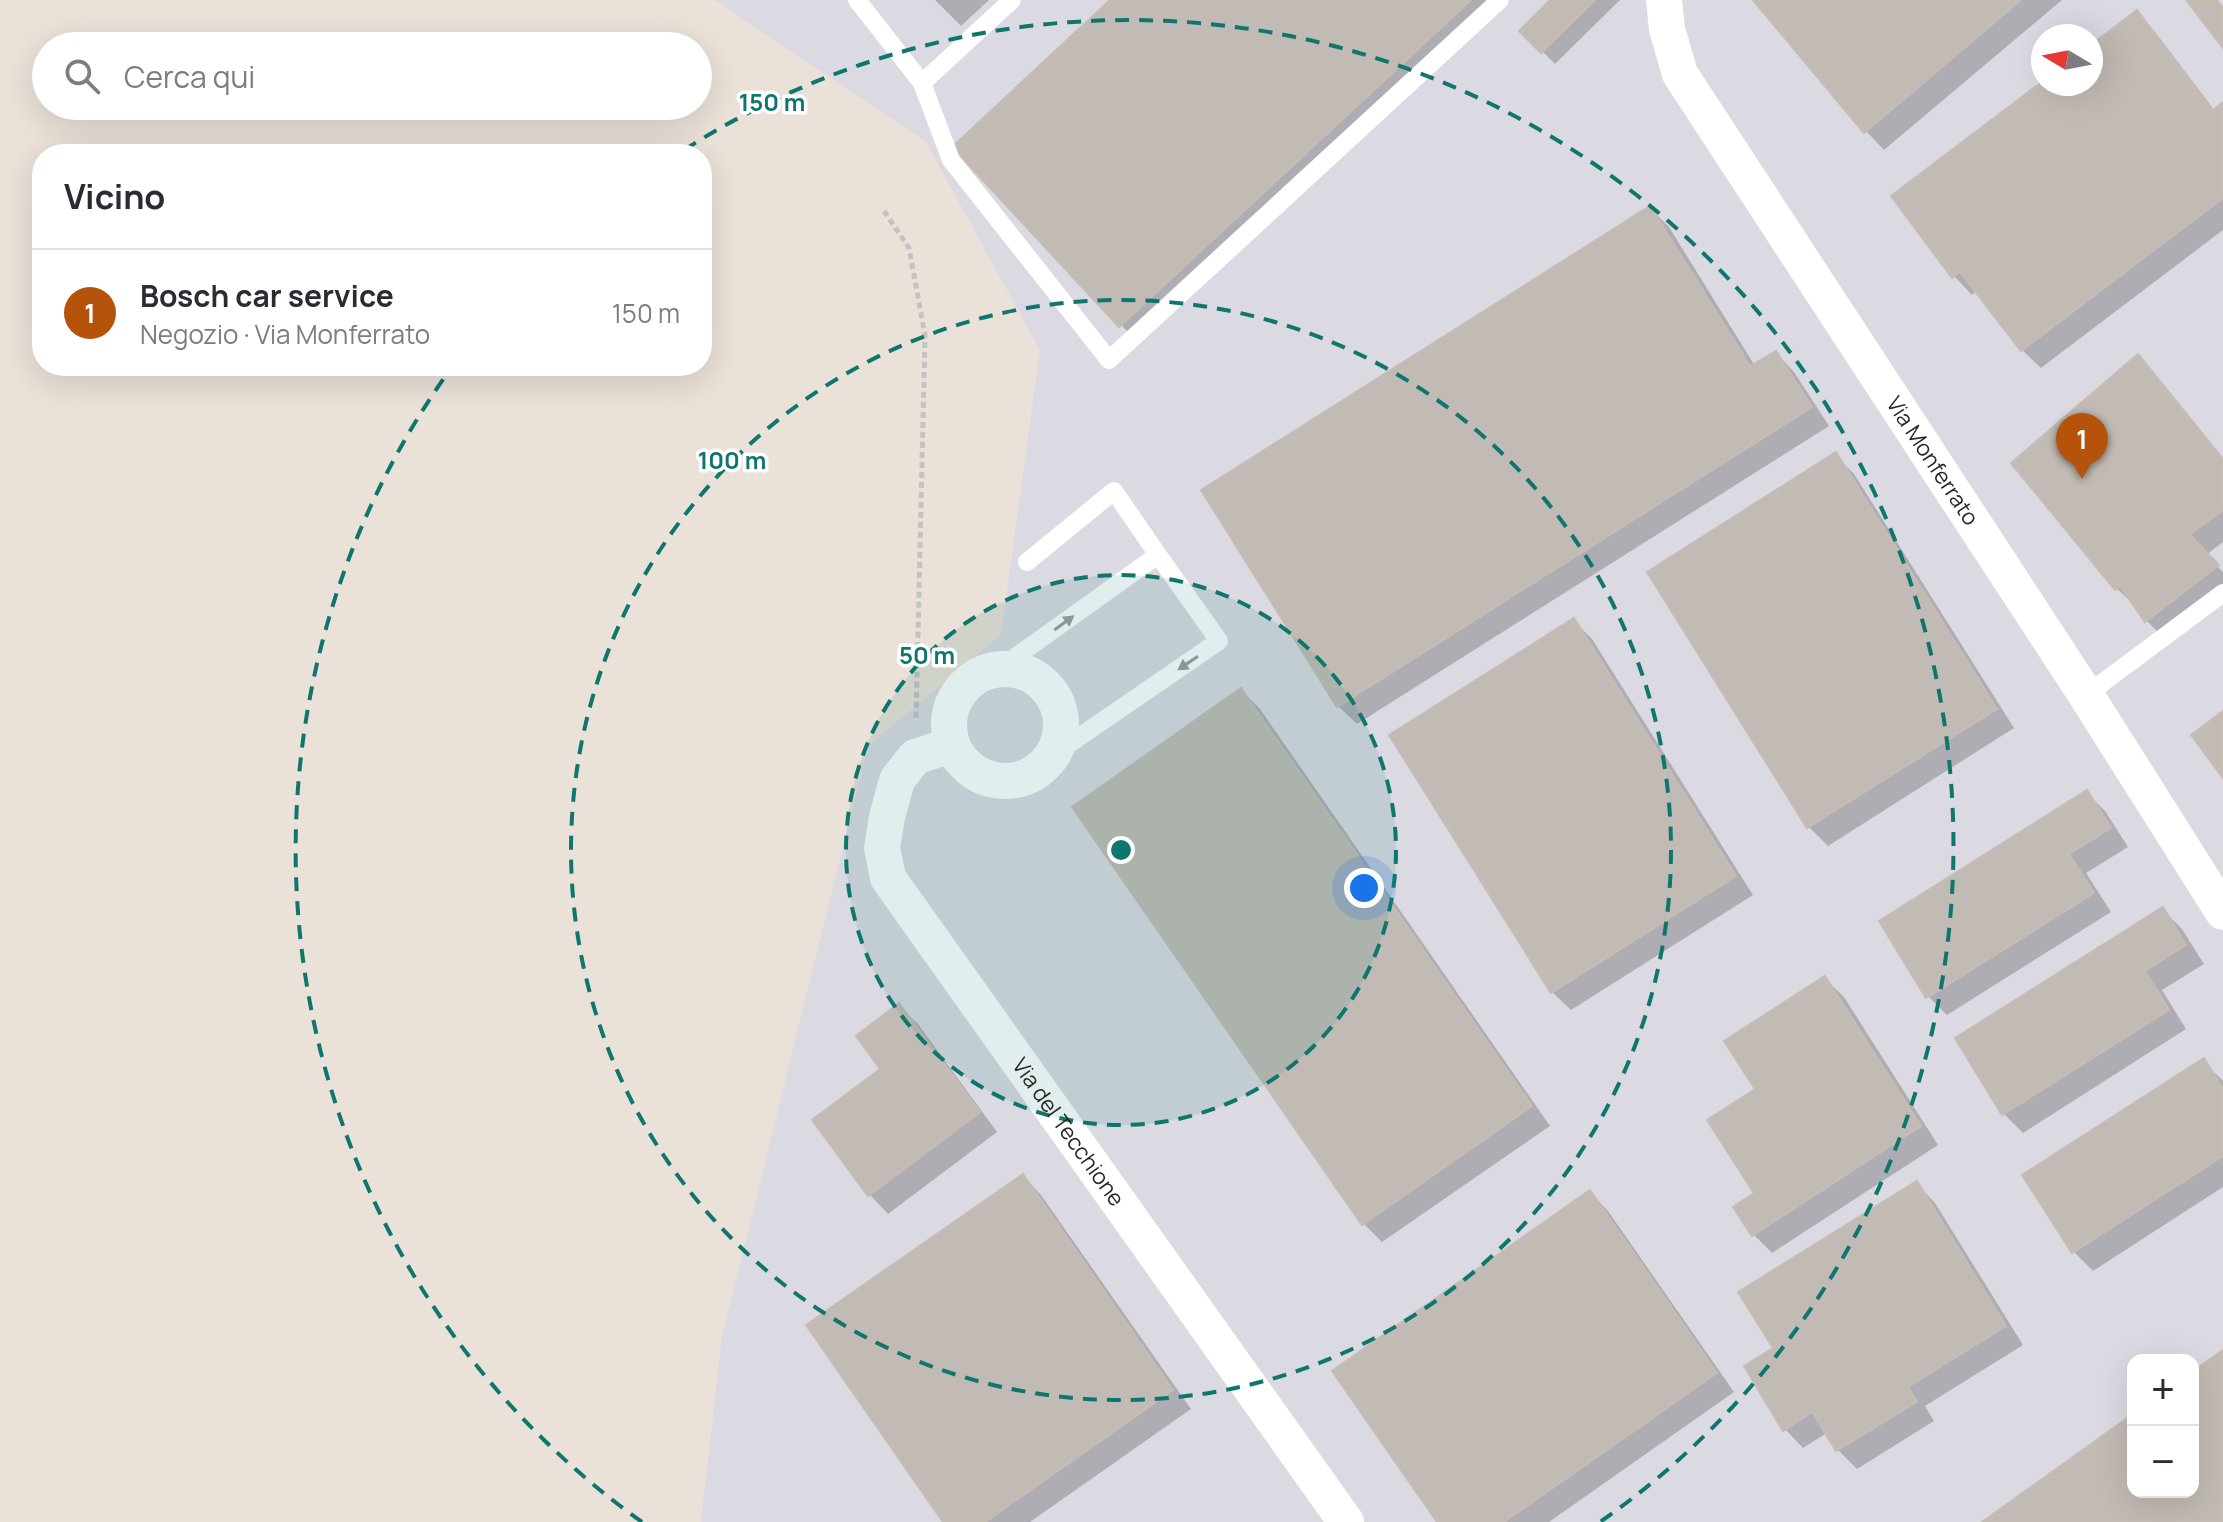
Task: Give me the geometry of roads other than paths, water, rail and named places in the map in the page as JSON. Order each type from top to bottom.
[{"type":"street","name":"Via Monferrato","points":[[1664,0],[1667,29],[1680,74],[2086,695],[2223,912]]},
{"type":"street","points":[[1000,668],[1021,670],[1040,680],[1054,695],[1061,715],[1061,736],[1053,755],[1039,770],[1020,780],[1000,781],[980,776],[963,763],[952,745],[949,725],[952,704],[964,686],[980,674],[1000,668]]},
{"type":"street","name":"Via del Tecchione","points":[[952,745],[915,757],[897,780],[882,848],[888,878],[1346,1522]]},
{"type":"lane","points":[[857,0],[922,83],[951,160],[1109,360],[1500,0]]},
{"type":"lane","points":[[922,83],[1012,0]]},
{"type":"lane","points":[[1027,562],[1114,491],[1219,641],[1053,755]]},
{"type":"lane","points":[[1000,668],[1158,555]]},
{"type":"lane","points":[[2086,695],[2223,593]]},
{"type":"place","name":"Bosch car service","points":[[2082,479]]}]
